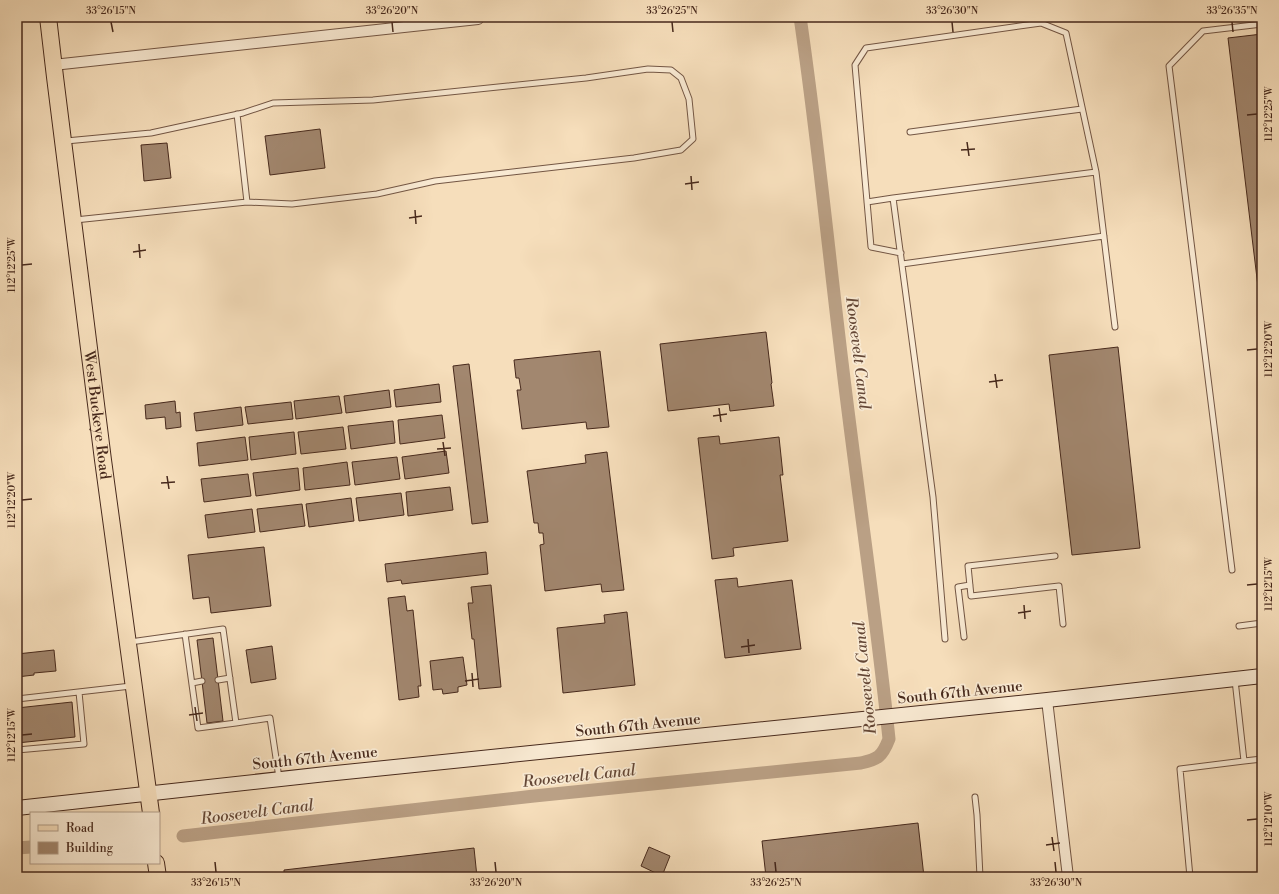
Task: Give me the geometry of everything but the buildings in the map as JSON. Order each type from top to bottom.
[{"type":"main road","name":"West Buckeye Road","points":[[48,17],[105,475],[151,812]]},
{"type":"main road","name":"South 67th Avenue","points":[[17,808],[279,779],[1047,700],[1262,676]]},
{"type":"main road","points":[[156,864],[158,877]]},
{"type":"street","points":[[53,65],[478,18]]},
{"type":"street","points":[[1047,700],[1068,877]]},
{"type":"lane","points":[[900,253],[871,246],[855,65],[866,48],[1041,23],[1066,33],[1096,172],[1115,326]]},
{"type":"lane","points":[[1232,570],[1169,66],[1203,31],[1262,24]]},
{"type":"lane","points":[[63,142],[151,133],[237,114],[273,103],[373,100],[586,78],[648,69],[671,70],[681,78],[689,106],[693,139],[681,150],[634,158],[435,181],[377,194],[292,204],[247,202],[73,220]]},
{"type":"lane","points":[[910,132],[1082,109]]},
{"type":"lane","points":[[237,114],[247,202]]},
{"type":"lane","points":[[867,202],[1096,172]]},
{"type":"lane","points":[[893,198],[933,497],[945,639]]},
{"type":"lane","points":[[902,264],[1104,236]]},
{"type":"lane","points":[[1055,556],[968,566],[971,596],[1059,586],[1062,624]]},
{"type":"lane","points":[[964,637],[958,587],[970,585]]},
{"type":"lane","points":[[1239,626],[1262,623]]},
{"type":"lane","points":[[128,642],[223,629],[236,723]]},
{"type":"lane","points":[[185,634],[198,728],[270,718],[279,779]]},
{"type":"lane","points":[[218,680],[230,678]]},
{"type":"lane","points":[[1235,679],[1244,761]]},
{"type":"lane","points":[[192,683],[202,681]]},
{"type":"lane","points":[[17,699],[134,686]]},
{"type":"lane","points":[[17,750],[84,744],[79,692]]},
{"type":"lane","points":[[1190,877],[1180,769],[1262,759]]},
{"type":"lane","points":[[975,797],[980,877]]},
{"type":"waterway","name":"Roosevelt Canal","points":[[183,836],[534,796],[861,763],[872,760],[882,753],[889,739],[884,692],[842,362],[812,103],[800,17]]},
{"type":"waterway","name":"Roosevelt Canal","points":[[17,848],[30,847]]}]
